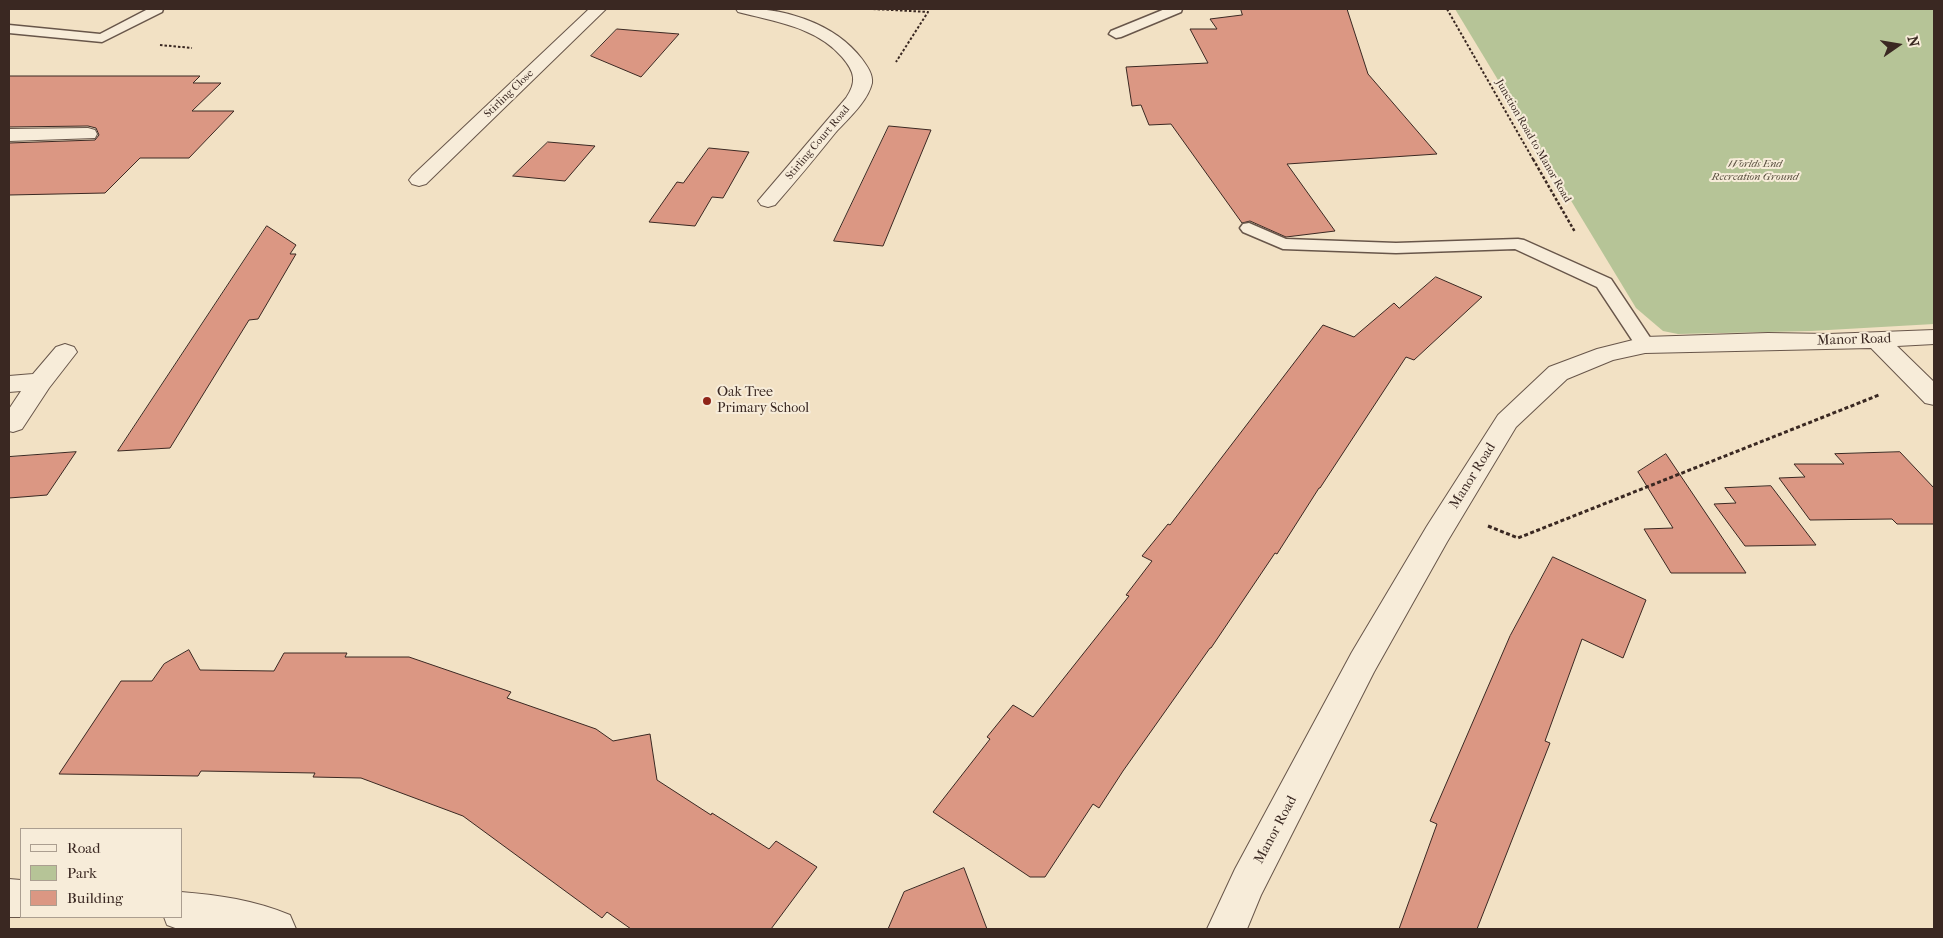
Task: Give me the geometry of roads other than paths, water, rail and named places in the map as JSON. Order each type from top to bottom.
[{"type":"street","name":"Stirling Close","points":[[419,180],[598,9]]},
{"type":"street","name":"Stirling Court Road","points":[[744,9],[778,16],[821,32],[845,48],[862,72],[863,82],[853,101],[768,201]]},
{"type":"street","points":[[9,134],[94,130],[70,148]]},
{"type":"street","name":"Manor Road","points":[[1228,929],[1248,882],[1363,662],[1452,510],[1507,421],[1558,373],[1606,354],[1645,345],[1934,337]]},
{"type":"street","points":[[1877,340],[1926,389]]},
{"type":"street","points":[[13,423],[40,382],[65,352]]},
{"type":"street","points":[[9,384],[40,382]]},
{"type":"street","points":[[182,911],[225,915],[276,929]]},
{"type":"lane","points":[[9,29],[102,38],[157,9]]},
{"type":"lane","points":[[1116,34],[1176,9]]},
{"type":"lane","points":[[1250,228],[1283,244],[1396,248],[1518,244],[1604,283],[1645,345]]},
{"type":"place","name":"Oak Tree Primary School","points":[[707,401]]},
{"type":"park label","name":"Worlds End Recreation Ground","points":[[1755,170]]}]
